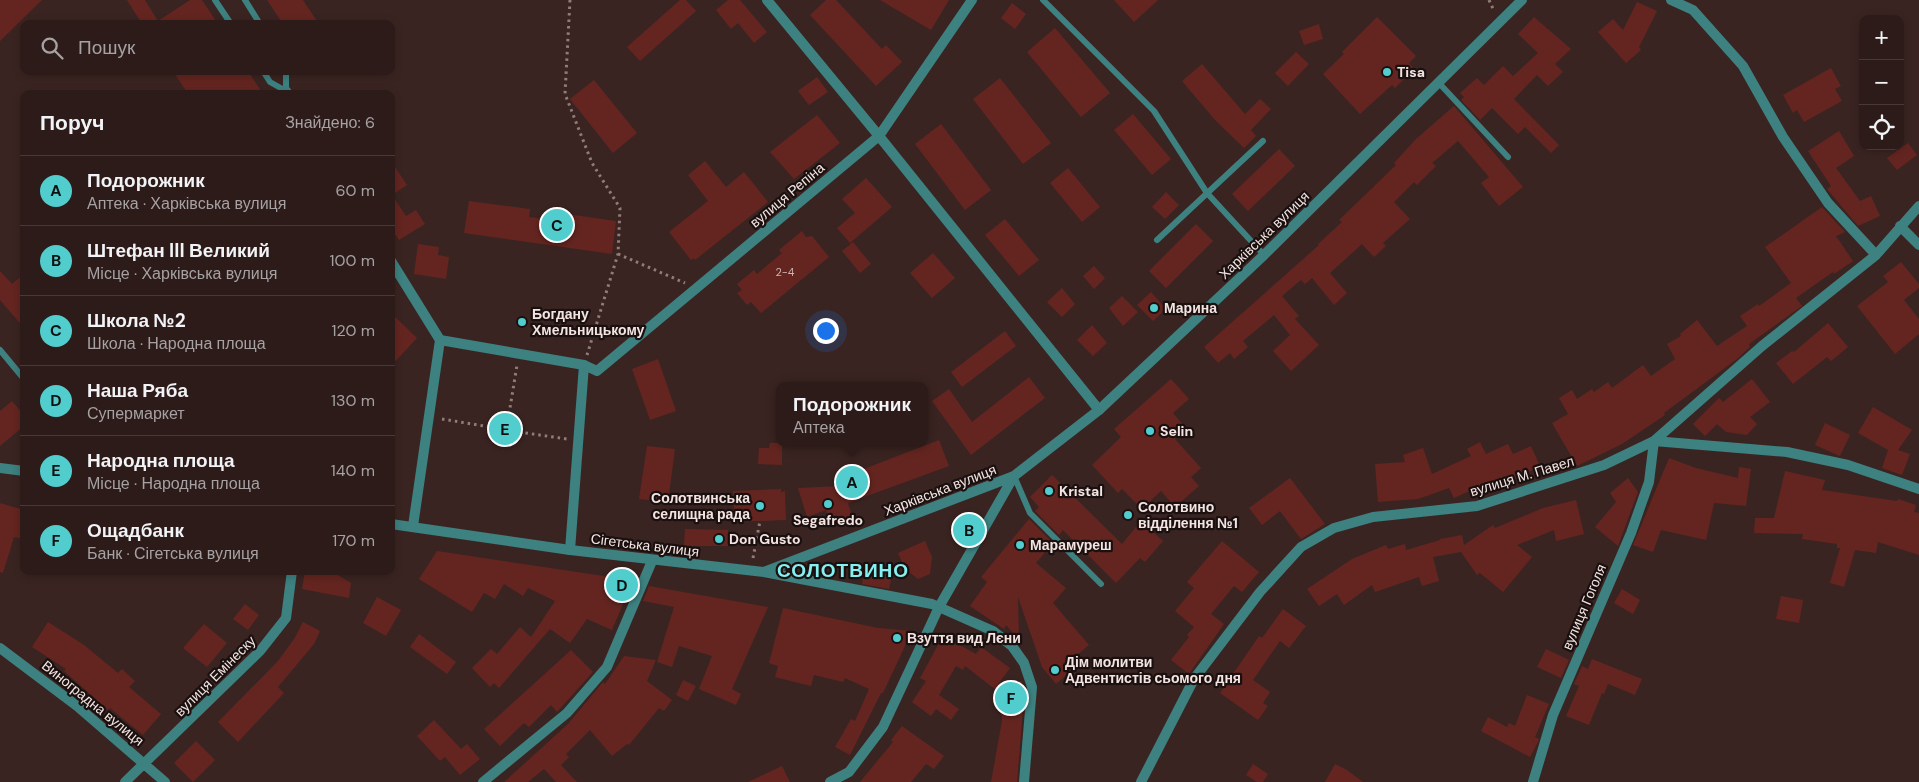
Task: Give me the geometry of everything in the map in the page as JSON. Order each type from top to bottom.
[{"type":"street","points":[[767,0],[1099,410]]},
{"type":"street","name":"вулиця Репіна","points":[[584,365],[597,372],[879,136],[972,0]]},
{"type":"street","name":"Харківська вулиця","points":[[764,572],[1014,476],[1099,410],[1264,255],[1522,0]]},
{"type":"street","points":[[1671,0],[1693,10],[1743,66],[1783,137],[1828,203],[1876,255]]},
{"type":"street","name":"вулиця М. Павел","points":[[1141,782],[1194,678],[1260,592],[1301,547],[1334,528],[1373,517],[1477,506],[1604,465],[1654,441],[1762,346],[1876,255],[1919,206]]},
{"type":"street","points":[[1900,226],[1919,246]]},
{"type":"street","points":[[395,267],[440,340],[413,526]]},
{"type":"street","points":[[440,340],[584,365],[580,440],[570,550]]},
{"type":"street","points":[[1654,441],[1787,452],[1848,465],[1919,489]]},
{"type":"street","name":"вулиця Гоголя","points":[[1532,782],[1553,715],[1631,533],[1646,490],[1654,441]]},
{"type":"street","points":[[0,468],[20,470]]},
{"type":"street","name":"Харківська вулиця","points":[[830,782],[849,772],[883,727],[939,607],[1014,476]]},
{"type":"street","name":"Сігетська вулиця","points":[[395,524],[652,561],[764,572],[932,604],[994,631],[1012,646],[1024,663],[1032,687],[1024,782]]},
{"type":"street","points":[[483,782],[567,713],[607,667],[652,561]]},
{"type":"street","name":"вулиця Емінеску","points":[[125,782],[260,651],[286,618],[291,575]]},
{"type":"street","name":"Виноградна вулиця","points":[[0,648],[77,706],[146,763],[165,782]]},
{"type":"lane","points":[[215,0],[228,20]]},
{"type":"lane","points":[[245,0],[258,20]]},
{"type":"lane","points":[[1043,0],[1154,111],[1208,193],[1264,255]]},
{"type":"lane","points":[[266,75],[270,82],[284,90]]},
{"type":"lane","points":[[286,75],[287,90]]},
{"type":"lane","points":[[1438,82],[1508,158]]},
{"type":"lane","points":[[1157,240],[1263,141]]},
{"type":"lane","points":[[0,350],[20,374]]},
{"type":"lane","points":[[1014,476],[1030,514],[1101,584]]},
{"type":"path","points":[[570,0],[565,94],[592,163],[620,208],[618,254],[584,365]]},
{"type":"path","points":[[618,254],[697,288]]},
{"type":"path","points":[[509,414],[518,354]]},
{"type":"path","points":[[509,414],[516,419],[518,432],[513,440],[504,442],[495,438],[490,427],[496,416],[509,414]]},
{"type":"path","points":[[429,416],[490,427]]},
{"type":"path","points":[[518,432],[580,440]]},
{"type":"path","points":[[753,557],[760,521]]},
{"type":"building","points":[[0,0],[42,0],[20,20],[0,41]]},
{"type":"building","points":[[127,0],[145,0],[157,20],[140,20]]},
{"type":"building","points":[[190,0],[202,0],[215,20],[160,20]]},
{"type":"building","points":[[267,0],[303,0],[316,20],[280,20]]},
{"type":"building","points":[[680,0],[686,0],[696,11],[640,61],[627,47]]},
{"type":"building","points":[[728,0],[740,0],[767,32],[754,43],[738,23],[731,29],[716,10]]},
{"type":"building","points":[[826,0],[836,0],[882,49],[886,45],[902,62],[876,86],[810,15]]},
{"type":"building","points":[[880,0],[949,0],[931,30]]},
{"type":"building","points":[[1114,0],[1158,0],[1134,22]]},
{"type":"building","points":[[1637,2],[1657,11],[1639,47],[1641,50],[1626,63],[1598,32],[1613,19],[1623,30]]},
{"type":"building","points":[[1012,3],[1026,14],[1015,29],[1001,18]]},
{"type":"building","points":[[1377,17],[1416,56],[1409,63],[1414,69],[1395,88],[1392,85],[1360,114],[1323,74]]},
{"type":"building","points":[[1534,17],[1571,49],[1555,64],[1563,72],[1548,86],[1537,75],[1514,99],[1559,145],[1551,153],[1525,127],[1518,134],[1492,108],[1480,120],[1461,100],[1464,97],[1460,93],[1477,78],[1484,85],[1503,66],[1513,76],[1538,53],[1518,34]]},
{"type":"building","points":[[1319,24],[1323,39],[1304,45],[1299,31]]},
{"type":"building","points":[[1055,28],[1110,93],[1081,117],[1027,52]]},
{"type":"building","points":[[1296,52],[1309,64],[1288,86],[1275,73]]},
{"type":"building","points":[[1202,64],[1245,114],[1260,99],[1271,109],[1251,130],[1256,136],[1244,148],[1215,120],[1182,81]]},
{"type":"building","points":[[1831,68],[1841,86],[1835,89],[1842,101],[1804,122],[1797,110],[1793,113],[1783,95]]},
{"type":"building","points":[[176,75],[251,75],[260,90],[185,90]]},
{"type":"building","points":[[817,77],[828,92],[809,105],[798,91]]},
{"type":"building","points":[[1000,78],[1051,143],[1023,164],[973,99]]},
{"type":"building","points":[[594,80],[637,133],[613,153],[570,99]]},
{"type":"building","points":[[1454,106],[1523,187],[1499,206],[1481,183],[1489,177],[1458,141],[1432,163],[1436,166],[1417,185],[1414,182],[1394,202],[1410,219],[1383,243],[1386,246],[1374,257],[1362,244],[1330,273],[1347,293],[1334,305],[1312,278],[1305,284],[1301,280],[1282,296],[1299,316],[1295,319],[1319,345],[1291,371],[1273,351],[1290,335],[1274,315],[1243,341],[1248,347],[1234,359],[1230,353],[1218,363],[1204,347],[1319,245],[1342,222],[1339,220],[1396,165],[1394,163],[1416,139]]},
{"type":"building","points":[[1133,114],[1171,159],[1152,175],[1114,130]]},
{"type":"building","points":[[817,115],[840,143],[794,179],[770,152]]},
{"type":"building","points":[[941,124],[991,190],[965,210],[915,144]]},
{"type":"building","points":[[1839,131],[1854,156],[1836,168],[1860,201],[1871,196],[1880,216],[1858,226],[1827,189],[1831,186],[1808,151]]},
{"type":"building","points":[[1908,143],[1917,155],[1897,170],[1887,158],[1898,150],[1904,150],[1904,146]]},
{"type":"building","points":[[1279,149],[1295,166],[1248,211],[1232,194]]},
{"type":"building","points":[[705,161],[726,187],[744,172],[768,202],[695,260],[694,258],[691,260],[669,232],[708,201],[688,175]]},
{"type":"building","points":[[395,167],[407,185],[395,193]]},
{"type":"building","points":[[1068,168],[1100,207],[1082,222],[1050,183]]},
{"type":"building","points":[[866,178],[892,207],[850,243],[837,228],[855,213],[842,199]]},
{"type":"building","points":[[1166,192],[1179,205],[1165,219],[1152,207]]},
{"type":"building","points":[[395,200],[406,216],[416,210],[425,224],[399,240],[395,234]]},
{"type":"building","points":[[469,201],[530,209],[529,217],[559,221],[560,213],[616,221],[612,254],[464,233]]},
{"type":"building","points":[[1822,207],[1845,232],[1836,236],[1853,261],[1834,274],[1833,272],[1796,298],[1802,306],[1749,344],[1750,347],[1737,359],[1664,413],[1665,415],[1622,444],[1577,466],[1552,423],[1568,414],[1559,398],[1572,390],[1577,399],[1592,389],[1594,392],[1608,382],[1612,388],[1643,365],[1651,376],[1675,359],[1667,344],[1681,336],[1680,334],[1697,320],[1717,346],[1747,326],[1740,316],[1758,304],[1759,306],[1791,283],[1765,247]]},
{"type":"building","points":[[1005,219],[1039,260],[1019,276],[985,235]]},
{"type":"building","points":[[1196,224],[1213,241],[1166,288],[1149,271]]},
{"type":"building","points":[[802,231],[806,237],[812,236],[829,257],[761,313],[751,302],[747,305],[737,293],[742,290],[737,284],[754,270],[757,274],[782,253],[779,250]]},
{"type":"building","points":[[853,242],[871,264],[860,273],[842,251]]},
{"type":"building","points":[[418,244],[439,247],[438,255],[449,257],[446,279],[414,274]]},
{"type":"building","points":[[933,253],[955,278],[932,298],[910,273]]},
{"type":"building","points":[[1901,262],[1919,284],[1919,288],[1904,300],[1919,319],[1919,334],[1895,354],[1857,306],[1888,282],[1883,276]]},
{"type":"building","points":[[1094,266],[1105,278],[1094,289],[1083,276]]},
{"type":"building","points":[[0,271],[12,284],[20,277],[20,323],[0,300]]},
{"type":"building","points":[[1062,288],[1075,304],[1062,317],[1047,302]]},
{"type":"building","points":[[1151,292],[1166,309],[1153,321],[1137,305]]},
{"type":"building","points":[[1122,296],[1138,312],[1123,326],[1109,308]]},
{"type":"building","points":[[395,317],[417,338],[395,362]]},
{"type":"building","points":[[1828,323],[1848,347],[1831,361],[1827,357],[1793,384],[1776,363],[1792,351],[1794,352]]},
{"type":"building","points":[[1092,325],[1107,343],[1093,356],[1077,340]]},
{"type":"building","points":[[1005,331],[1016,346],[962,387],[951,372]]},
{"type":"building","points":[[658,359],[676,411],[650,420],[632,369]]},
{"type":"building","points":[[1029,377],[1045,398],[971,455],[932,401],[949,389],[972,422]]},
{"type":"building","points":[[1171,379],[1189,399],[1173,413],[1186,428],[1175,439],[1201,468],[1191,477],[1199,486],[1175,507],[1161,491],[1142,509],[1122,489],[1118,493],[1092,465],[1121,437],[1114,429]]},
{"type":"building","points":[[1752,379],[1770,402],[1750,417],[1757,424],[1747,435],[1726,432],[1717,424],[1705,436],[1693,424],[1719,398],[1723,402]]},
{"type":"building","points":[[12,401],[20,410],[20,429],[0,446],[0,411]]},
{"type":"building","points":[[1873,407],[1912,430],[1898,450],[1910,454],[1902,475],[1882,468],[1888,450],[1858,433]]},
{"type":"building","points":[[1825,423],[1850,435],[1840,456],[1815,445]]},
{"type":"building","points":[[939,440],[949,466],[848,503],[852,516],[831,524],[826,510],[807,517],[798,488],[864,485],[864,469],[921,447],[928,447],[928,444]]},
{"type":"building","points":[[1480,442],[1486,454],[1508,444],[1513,454],[1531,446],[1540,466],[1489,493],[1485,484],[1454,498],[1449,488],[1418,499],[1378,502],[1375,464],[1405,462],[1403,455],[1423,448],[1432,474],[1471,456],[1467,449]]},
{"type":"building","points":[[770,443],[776,443],[776,447],[782,447],[782,465],[758,464],[759,448],[769,448]]},
{"type":"building","points":[[647,446],[675,449],[668,502],[639,499]]},
{"type":"building","points":[[1669,458],[1696,468],[1738,478],[1739,467],[1751,469],[1746,506],[1714,503],[1706,540],[1661,530],[1653,552],[1633,545]]},
{"type":"building","points":[[1785,471],[1825,480],[1822,490],[1897,501],[1898,499],[1916,505],[1914,512],[1919,513],[1919,555],[1878,542],[1876,553],[1855,550],[1844,587],[1830,583],[1840,548],[1837,548],[1837,544],[1802,539],[1803,534],[1754,533],[1755,518],[1774,518]]},
{"type":"building","points":[[1052,475],[1122,544],[1141,521],[1163,541],[1145,562],[1140,558],[1116,583],[1063,530],[1059,535],[1035,511],[1039,507],[1030,497]]},
{"type":"building","points":[[1290,478],[1325,524],[1301,539],[1280,511],[1262,525],[1249,508]]},
{"type":"building","points":[[1628,478],[1638,492],[1618,546],[1595,527],[1616,502],[1610,493]]},
{"type":"building","name":"Солотвинська селищна рада","points":[[781,489],[781,492],[785,491],[786,520],[735,522],[733,491]]},
{"type":"building","points":[[1576,500],[1584,534],[1556,541],[1554,530],[1517,545],[1532,557],[1503,592],[1480,573],[1477,575],[1461,552],[1433,557],[1439,581],[1422,586],[1419,577],[1375,592],[1372,585],[1344,605],[1337,594],[1319,606],[1307,589],[1352,559],[1386,545],[1388,549],[1405,544],[1406,550],[1440,539],[1462,535],[1464,545],[1493,525],[1495,528],[1543,508]]},
{"type":"building","points":[[0,503],[20,509],[20,538],[14,537],[3,573],[0,572]]},
{"type":"building","points":[[1029,519],[1053,543],[1036,563],[1066,588],[1053,603],[1089,645],[1065,665],[1068,674],[1056,684],[1042,667],[1018,597],[1019,640],[1006,625],[1004,629],[970,606],[987,582],[981,577]]},
{"type":"building","points":[[685,529],[728,530],[728,546],[684,546]]},
{"type":"building","points":[[925,541],[932,557],[930,574],[918,579],[905,569],[898,553]]},
{"type":"building","points":[[1222,541],[1259,572],[1242,592],[1234,586],[1211,614],[1224,624],[1189,674],[1171,660],[1189,637],[1187,635],[1194,627],[1175,611],[1194,588],[1187,582]]},
{"type":"building","points":[[437,551],[617,578],[618,576],[635,584],[629,598],[626,597],[612,630],[587,619],[570,643],[550,629],[499,688],[494,683],[490,687],[472,668],[491,649],[497,654],[520,627],[531,637],[555,601],[528,588],[523,596],[504,584],[495,599],[484,593],[472,612],[419,579]]},
{"type":"building","points":[[865,566],[893,571],[889,589],[862,584]]},
{"type":"building","points":[[304,575],[338,575],[351,583],[349,598],[302,589]]},
{"type":"building","points":[[649,586],[768,607],[732,689],[741,694],[736,705],[699,689],[712,656],[679,646],[672,667],[657,662],[674,607],[643,601]]},
{"type":"building","points":[[1622,589],[1640,600],[1633,614],[1614,603]]},
{"type":"building","points":[[1781,596],[1803,600],[1799,623],[1776,619]]},
{"type":"building","points":[[377,597],[401,610],[386,636],[363,623]]},
{"type":"building","points":[[245,604],[259,615],[248,630],[233,619]]},
{"type":"building","points":[[783,608],[878,628],[912,631],[883,693],[881,693],[850,755],[835,747],[851,719],[855,721],[869,689],[845,678],[843,682],[814,675],[811,686],[775,677],[778,666],[769,663]]},
{"type":"building","points":[[1283,609],[1306,626],[1289,648],[1280,641],[1253,680],[1270,692],[1263,703],[1268,706],[1258,720],[1220,693],[1259,636],[1262,638]]},
{"type":"building","points":[[48,622],[84,645],[118,673],[122,669],[135,681],[129,687],[161,714],[143,735],[110,708],[108,710],[64,671],[66,669],[32,647]]},
{"type":"building","points":[[303,622],[320,631],[314,644],[278,687],[284,693],[238,742],[218,722],[278,661],[294,639]]},
{"type":"building","points":[[204,624],[227,643],[207,667],[183,648]]},
{"type":"building","points":[[419,634],[456,662],[447,674],[410,647]]},
{"type":"building","points":[[943,636],[976,654],[981,647],[1010,668],[999,683],[1022,681],[1023,709],[1017,782],[991,782],[1002,721],[1000,693],[965,666],[963,670],[956,666],[939,695],[959,709],[951,720],[936,709],[931,716],[912,702],[926,681],[920,678]]},
{"type":"building","points":[[1546,649],[1569,660],[1561,678],[1537,667]]},
{"type":"building","points":[[571,650],[593,672],[557,712],[551,705],[529,727],[524,723],[500,746],[484,729]]},
{"type":"building","points":[[624,656],[656,660],[647,681],[672,700],[664,711],[659,708],[629,745],[627,744],[612,756],[590,730],[566,754],[569,757],[561,765],[577,782],[556,782],[544,769],[528,782],[504,782],[568,724],[603,682],[605,684]]},
{"type":"building","points":[[1592,659],[1642,679],[1635,695],[1608,684],[1604,694],[1602,693],[1589,725],[1566,716],[1579,686],[1574,684],[1582,666],[1588,669]]},
{"type":"building","points":[[683,680],[696,686],[688,701],[676,695]]},
{"type":"building","points":[[1527,695],[1549,704],[1535,737],[1539,739],[1538,742],[1530,757],[1481,731],[1488,717],[1507,727],[1509,723],[1515,726]]},
{"type":"building","points":[[434,720],[461,749],[467,744],[480,759],[460,775],[445,757],[440,761],[417,736]]},
{"type":"building","points":[[902,726],[944,756],[934,769],[926,764],[911,782],[860,782],[893,742],[891,740]]},
{"type":"building","points":[[196,741],[215,760],[193,782],[174,763]]},
{"type":"building","points":[[1253,764],[1268,774],[1263,782],[1257,782],[1246,775]]},
{"type":"building","points":[[1335,764],[1347,770],[1363,782],[1325,782]]},
{"type":"building","points":[[782,766],[790,782],[748,782]]},
{"type":"place","name":"Tisa","points":[[1387,72]]},
{"type":"place","name":"Школа №2","points":[[557,225]]},
{"type":"place","name":"Марина","points":[[1154,308]]},
{"type":"place","name":"Богдану Хмельницькому","points":[[522,322]]},
{"type":"place","name":"Народна площа","points":[[505,429]]},
{"type":"place","name":"Selin","points":[[1150,431]]},
{"type":"place","name":"Подорожник","points":[[852,482]]},
{"type":"place","name":"Kristal","points":[[1049,491]]},
{"type":"place","name":"Segafredo","points":[[828,504]]},
{"type":"place","name":"Солотвинська селищна рада","points":[[760,506]]},
{"type":"place","name":"Солотвино відділення №1","points":[[1128,515]]},
{"type":"place","name":"Штефан III Великий","points":[[969,530]]},
{"type":"place","name":"Don Gusto","points":[[719,539]]},
{"type":"place","name":"Марамуреш","points":[[1020,545]]},
{"type":"place","name":"Наша Ряба","points":[[622,585]]},
{"type":"place","name":"Взуття вид Лєни","points":[[897,638]]},
{"type":"place","name":"Дім молитви Адвентистів сьомого дня","points":[[1055,670]]},
{"type":"place","name":"Ощадбанк","points":[[1011,698]]},
{"type":"district","name":"СОЛОТВИНО","points":[[843,570]]}]
